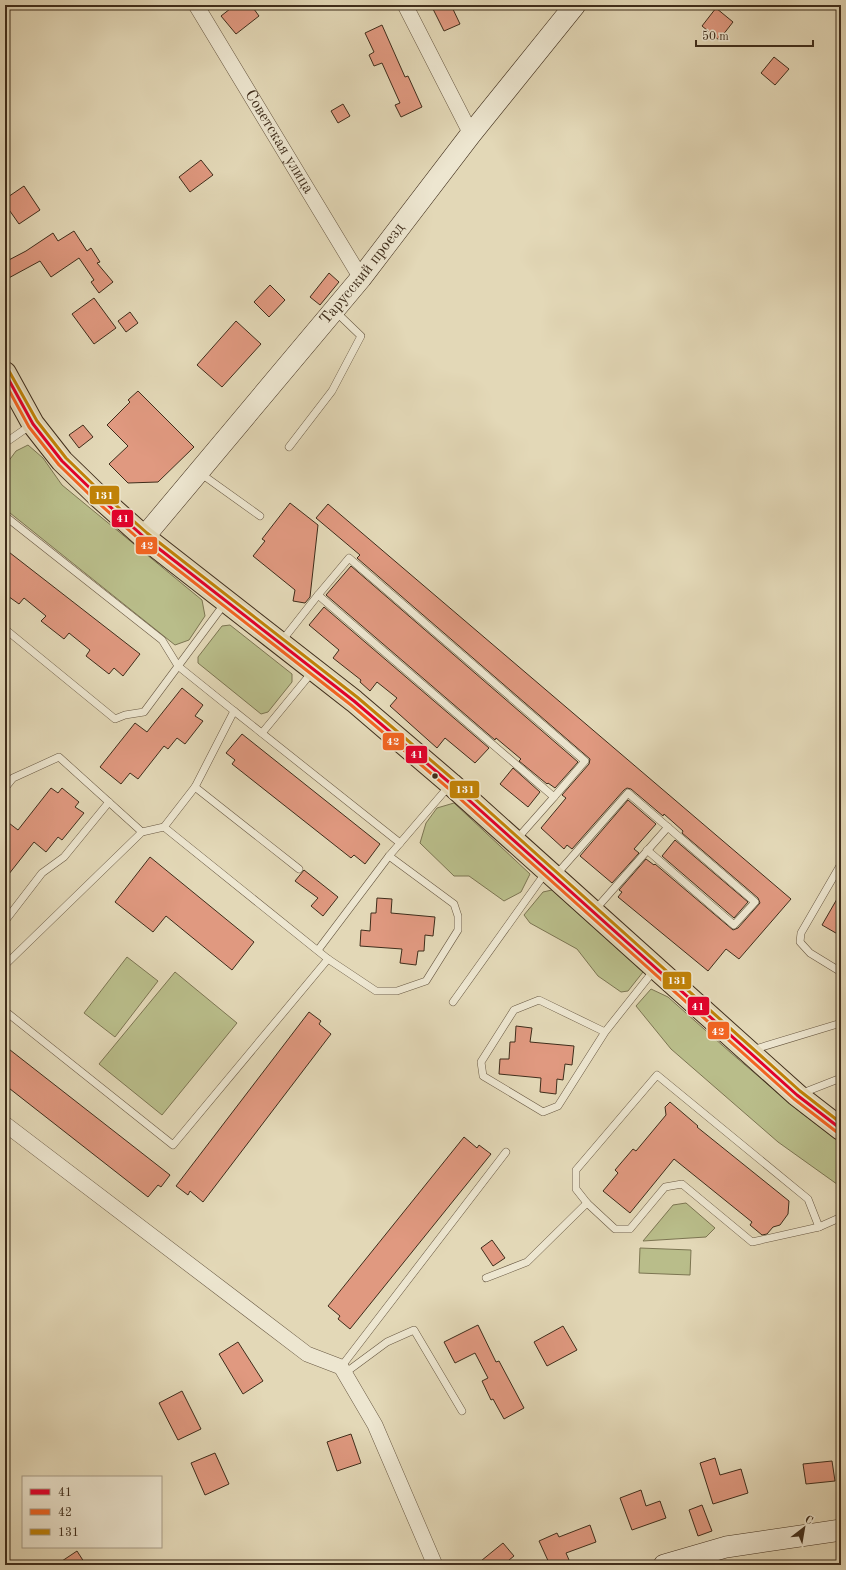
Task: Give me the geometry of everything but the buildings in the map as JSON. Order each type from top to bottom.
[{"type":"main road","points":[[5,373],[33,424],[62,461],[144,537],[354,701],[451,784],[655,969],[797,1095],[841,1129]]},
{"type":"street","name":"Советская улица","points":[[196,5],[360,278]]},
{"type":"street","points":[[405,5],[471,134]]},
{"type":"street","name":"Тарусский проезд","points":[[144,537],[360,278],[471,134],[576,5]]},
{"type":"street","points":[[5,1124],[307,1354],[343,1370],[375,1425],[435,1565]]},
{"type":"street","points":[[664,1565],[726,1547],[841,1530]]},
{"type":"lane","points":[[289,447],[332,391],[361,336],[334,310]]},
{"type":"lane","points":[[5,443],[33,424]]},
{"type":"lane","points":[[198,472],[260,516]]},
{"type":"lane","points":[[5,516],[162,640],[178,666],[400,843]]},
{"type":"lane","points":[[280,643],[349,558],[585,760],[515,842]]},
{"type":"lane","points":[[318,595],[554,797]]},
{"type":"lane","points":[[5,629],[115,719],[125,715],[144,712],[226,601]]},
{"type":"lane","points":[[262,733],[314,670]]},
{"type":"lane","points":[[5,962],[142,832],[164,827],[195,787],[234,711]]},
{"type":"lane","points":[[5,788],[13,778],[59,757],[142,832]]},
{"type":"lane","points":[[318,950],[389,856],[451,784]]},
{"type":"lane","points":[[195,787],[299,869]]},
{"type":"lane","points":[[453,1002],[551,874],[628,793],[755,902],[734,925],[647,850]]},
{"type":"lane","points":[[5,921],[42,873],[64,857],[109,802]]},
{"type":"lane","points":[[164,827],[328,959],[376,991],[397,991],[426,982],[458,930],[458,916],[454,904],[389,856]]},
{"type":"lane","points":[[593,912],[668,827]]},
{"type":"lane","points":[[840,868],[801,933],[800,942],[810,953],[841,972]]},
{"type":"lane","points":[[5,1011],[173,1145],[328,959]]},
{"type":"lane","points":[[605,1032],[539,1000],[514,1010],[481,1062],[483,1076],[543,1112],[558,1106],[605,1032],[655,969]]},
{"type":"lane","points":[[748,1051],[841,1023]]},
{"type":"lane","points":[[819,1227],[808,1199],[657,1075],[576,1170],[576,1189],[587,1202],[615,1228],[630,1229],[665,1187],[682,1184],[752,1242],[819,1227],[837,1218],[841,1220]]},
{"type":"lane","points":[[797,1095],[841,1078]]},
{"type":"lane","points":[[343,1370],[506,1152]]},
{"type":"lane","points":[[486,1278],[527,1262],[587,1202]]},
{"type":"lane","points":[[343,1370],[387,1342],[414,1330],[462,1411]]},
{"type":"green space","points":[[28,445],[43,458],[62,485],[202,600],[205,616],[189,640],[175,645],[5,509],[5,466],[16,451]]},
{"type":"green space","points":[[230,625],[292,674],[292,682],[268,712],[261,714],[198,663],[198,657],[222,626]]},
{"type":"green space","points":[[454,803],[530,874],[521,892],[504,901],[469,876],[454,876],[420,843],[426,823],[437,808]]},
{"type":"green space","points":[[552,890],[643,972],[628,991],[621,992],[598,976],[577,949],[530,923],[524,915],[543,892]]},
{"type":"green space","points":[[127,957],[158,981],[115,1037],[84,1013]]},
{"type":"green space","points":[[175,972],[237,1023],[162,1115],[99,1064]]},
{"type":"green space","points":[[651,989],[668,997],[799,1111],[841,1143],[841,1187],[778,1142],[671,1049],[636,1006]]},
{"type":"green space","points":[[686,1203],[715,1228],[706,1237],[643,1241],[673,1205]]},
{"type":"green space","points":[[640,1248],[691,1250],[690,1275],[639,1273]]},
{"type":"transit line","name":"131","points":[[9,371],[37,421],[66,458],[100,491],[147,533],[357,697],[454,780],[800,1091],[841,1123]]},
{"type":"transit line","name":"41","points":[[5,373],[33,424],[62,461],[97,495],[144,537],[354,701],[451,784],[797,1095],[841,1129]]},
{"type":"transit line","name":"42","points":[[5,383],[29,427],[59,465],[94,499],[141,541],[351,705],[448,788],[794,1099],[838,1133]]}]
